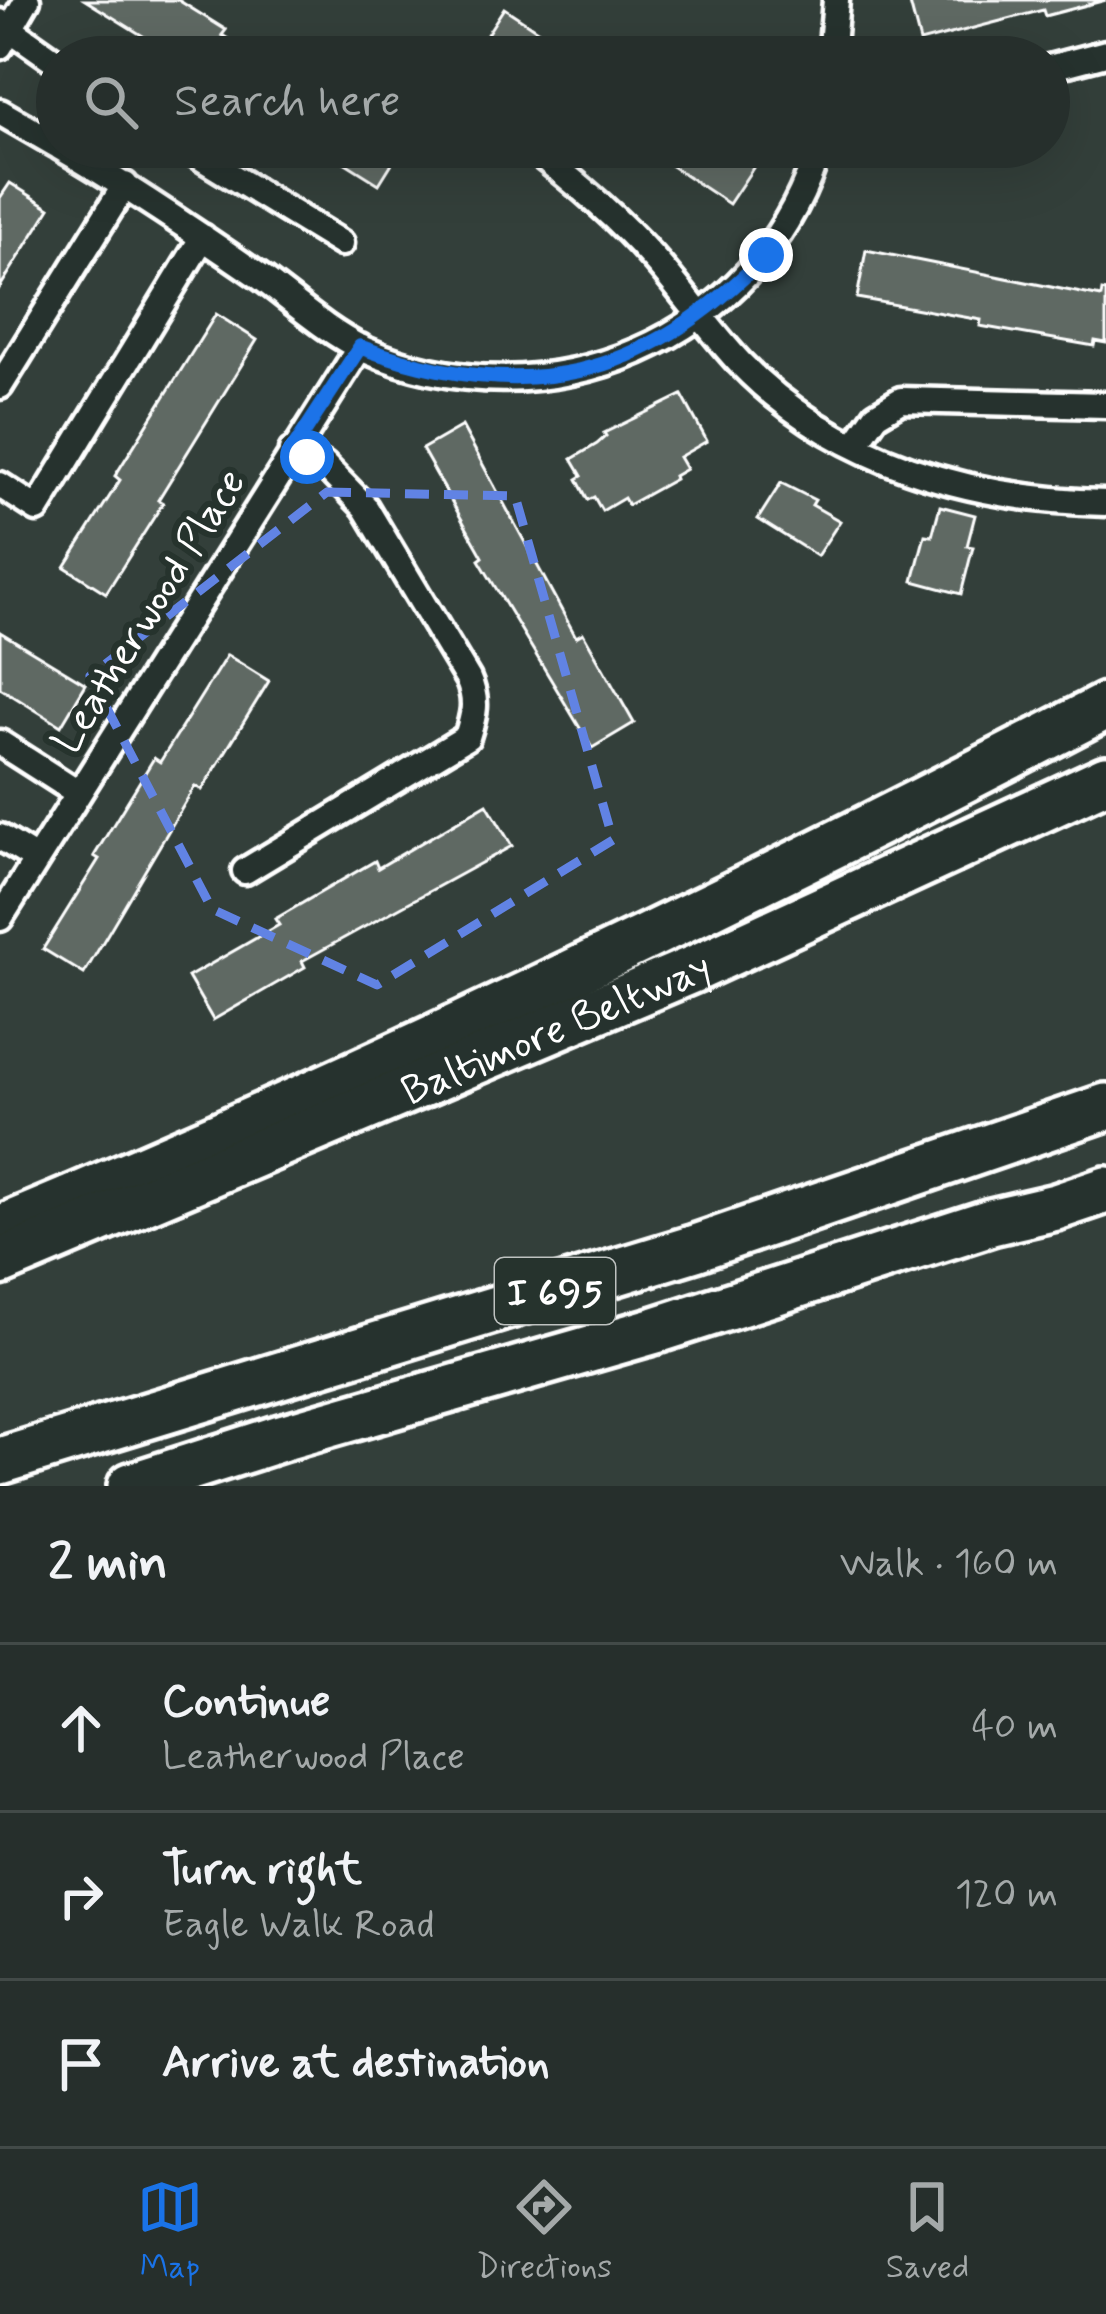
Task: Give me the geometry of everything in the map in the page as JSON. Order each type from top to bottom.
[{"type":"highway","points":[[0,1229],[239,1127],[644,938],[1106,706]]},
{"type":"highway","name":"Baltimore Beltway","points":[[0,1262],[696,968],[1106,776]]},
{"type":"highway","name":"I 695","points":[[0,1461],[695,1248],[1106,1107]]},
{"type":"highway","points":[[991,1222],[1042,1194],[1106,1168]]},
{"type":"highway","points":[[130,1486],[1106,1190]]},
{"type":"street","points":[[27,0],[3,33],[36,51]]},
{"type":"street","points":[[833,36],[836,0]]},
{"type":"street","points":[[1070,62],[1106,53]]},
{"type":"street","points":[[0,112],[36,133]]},
{"type":"street","points":[[96,168],[360,347],[436,371],[494,379],[536,378],[623,359],[699,317],[766,255],[786,225],[810,168]]},
{"type":"street","points":[[218,168],[341,243]]},
{"type":"street","points":[[555,168],[613,216],[699,317],[779,400],[855,445],[951,484],[1016,498],[1106,503]]},
{"type":"street","points":[[0,386],[125,185]]},
{"type":"street","points":[[0,485],[37,509],[203,237]]},
{"type":"street","name":"Leatherwood Place","points":[[0,918],[360,347]]},
{"type":"street","points":[[855,445],[876,415],[901,400],[1106,405]]},
{"type":"street","points":[[245,871],[466,737],[474,715],[476,695],[364,507],[324,465],[292,451]]},
{"type":"street","name":"Leatherwood Place","points":[[0,743],[78,793]]},
{"type":"street","points":[[0,837],[36,860]]},
{"type":"highlighted area","points":[[327,492],[515,496],[613,840],[377,985],[212,909],[90,676]]},
{"type":"building","points":[[85,0],[178,0],[226,30],[224,36],[143,36]]},
{"type":"building","points":[[909,0],[1106,0],[1045,16],[1043,10],[943,36],[918,36]]},
{"type":"building","points":[[504,8],[546,36],[486,36]]},
{"type":"building","points":[[353,168],[389,168],[379,184]]},
{"type":"building","points":[[675,168],[753,168],[729,204]]},
{"type":"building","points":[[10,183],[50,208],[0,287],[0,198]]},
{"type":"building","points":[[866,250],[1101,297],[1106,292],[1106,343],[1095,341],[1094,346],[980,326],[981,320],[857,298]]},
{"type":"building","points":[[216,314],[257,340],[106,593],[65,567],[120,480],[115,476]]},
{"type":"building","points":[[682,395],[707,441],[679,457],[686,469],[628,505],[624,498],[602,511],[594,497],[588,500],[572,459],[597,444],[604,433]]},
{"type":"building","points":[[462,426],[576,637],[583,633],[634,723],[592,748],[479,560],[483,557],[422,449]]},
{"type":"building","points":[[781,483],[815,500],[812,505],[840,521],[817,556],[758,519]]},
{"type":"building","points":[[940,506],[975,515],[967,546],[973,547],[961,594],[913,581],[925,535],[932,536]]},
{"type":"building","points":[[0,632],[86,684],[61,726],[0,688]]},
{"type":"building","points":[[227,655],[269,681],[202,790],[195,786],[84,974],[43,949],[154,758],[160,762]]},
{"type":"building","points":[[487,804],[512,846],[302,961],[305,967],[213,1020],[188,977],[279,925],[275,919],[375,861],[378,868]]},
{"type":"route","points":[[307,457],[292,451],[360,347],[436,371],[494,379],[583,370],[623,359],[699,317],[766,255]]}]
